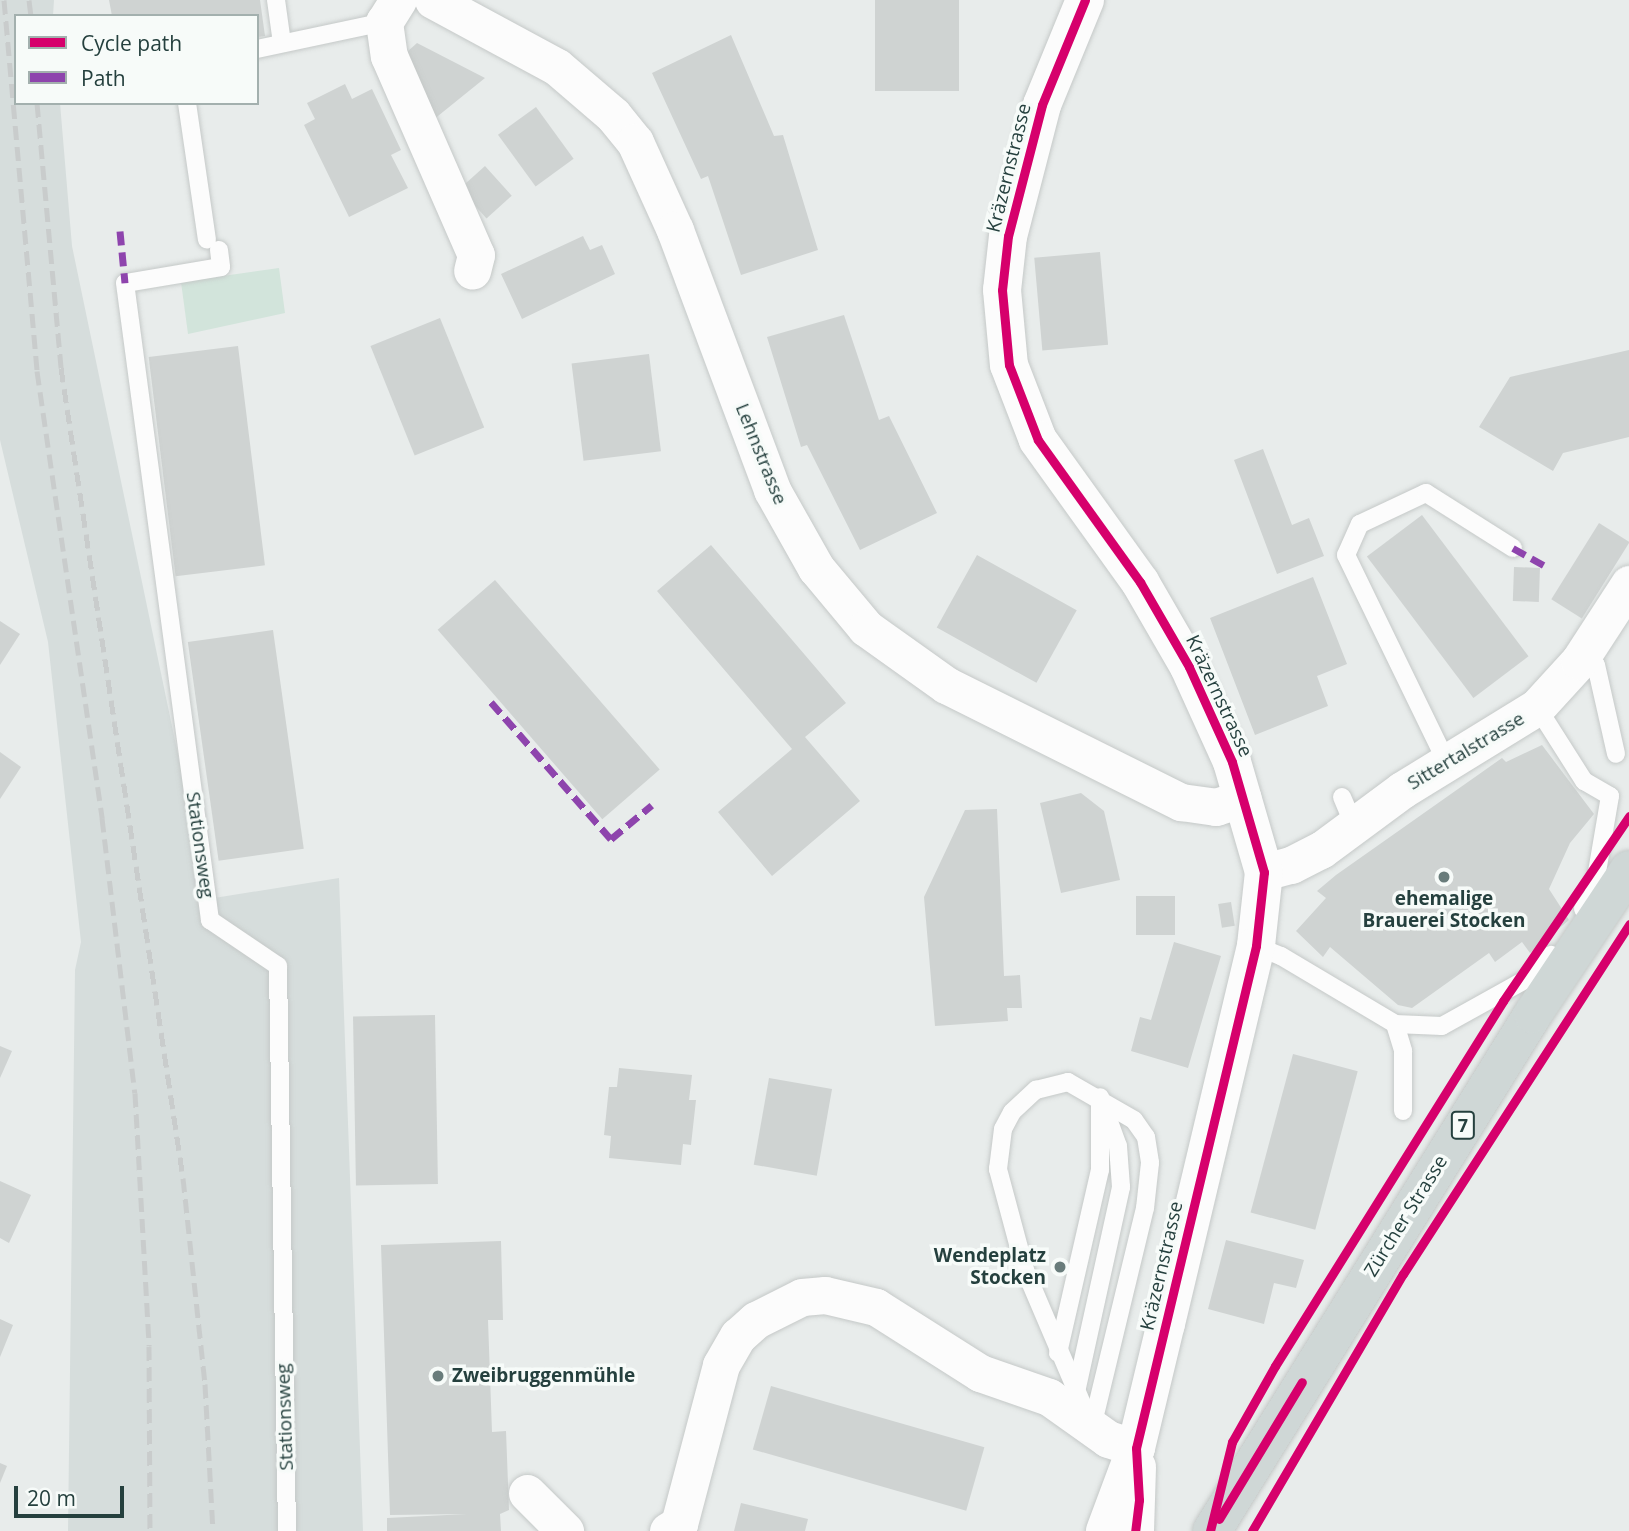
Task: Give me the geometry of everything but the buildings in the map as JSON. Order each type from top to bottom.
[{"type":"main road","name":"Zürcher Strasse","points":[[1212,1531],[1302,1382],[1533,1014],[1629,870]]},
{"type":"street","name":"Lehnstrasse","points":[[433,0],[557,67],[613,114],[635,142],[671,218],[772,490],[816,568],[866,628],[946,685],[1181,802],[1216,807],[1241,798]]},
{"type":"street","name":"Kräzernstrasse","points":[[1085,0],[1042,105],[1008,236],[1002,290],[1009,365],[1038,440],[1140,582],[1189,667],[1232,762],[1264,872],[1256,946],[1136,1447],[1105,1531]]},
{"type":"street","points":[[391,11],[389,56],[476,256],[472,271]]},
{"type":"street","name":"Sittertalstrasse","points":[[1264,872],[1291,866],[1321,850],[1348,811],[1446,761],[1537,707],[1584,654],[1629,584]]},
{"type":"street","points":[[668,1531],[679,1524],[721,1365],[738,1336],[756,1320],[802,1297],[825,1295],[876,1307],[980,1373],[1049,1397],[1108,1439],[1136,1447]]},
{"type":"street","name":"Kräzernstrasse","points":[[1135,1531],[1139,1500],[1136,1447]]},
{"type":"street","points":[[527,1493],[565,1531]]},
{"type":"lane","points":[[276,0],[282,43]]},
{"type":"lane","points":[[259,49],[391,11]]},
{"type":"lane","name":"Stationsweg","points":[[187,105],[213,245],[221,267],[125,283],[210,920],[278,966],[287,1531]]},
{"type":"lane","points":[[1446,761],[1346,555],[1360,524],[1426,493],[1513,548]]},
{"type":"lane","points":[[1584,654],[1596,665],[1616,754]]},
{"type":"lane","points":[[1256,946],[1282,956],[1395,1024],[1442,1026],[1539,972],[1593,894],[1610,796],[1584,781],[1537,707]]},
{"type":"lane","points":[[1395,1024],[1403,1051],[1403,1111]]},
{"type":"lane","points":[[1068,1083],[1100,1097],[1134,1120],[1146,1137],[1150,1163],[1145,1208],[1092,1427],[1058,1353],[1025,1270],[1004,1196],[999,1148],[1012,1112],[1036,1090],[1068,1083]]},
{"type":"lane","points":[[1058,1353],[1100,1170],[1100,1097]]},
{"type":"lane","points":[[1076,1392],[1121,1187],[1118,1146],[1100,1097]]},
{"type":"shaded area","points":[[0,0],[54,0],[53,14],[14,14],[14,105],[60,105],[72,246],[208,899],[339,878],[363,1531],[68,1531],[75,970],[81,942],[48,642],[0,440]]},
{"type":"shaded area","points":[[279,268],[285,313],[188,334],[181,282]]},
{"type":"railway","points":[[4,0],[37,371],[102,818],[135,1093],[149,1346],[150,1531]]},
{"type":"railway","points":[[29,0],[31,14]]},
{"type":"railway","points":[[37,105],[61,368],[183,1178],[205,1384],[213,1531]]},
{"type":"marked path","points":[[120,231],[125,283]]},
{"type":"marked path","points":[[1513,548],[1545,566]]},
{"type":"marked path","points":[[491,702],[611,839],[652,805]]},
{"type":"cycle path","points":[[1085,0],[1042,105],[1008,236],[1002,290],[1009,365],[1038,440],[1140,582],[1189,667],[1232,762],[1264,872],[1256,946],[1136,1448],[1139,1500],[1135,1531]]},
{"type":"cycle path","points":[[1210,1531],[1232,1442],[1275,1366],[1503,1001],[1629,816]]},
{"type":"cycle path","points":[[1252,1531],[1403,1274],[1629,924]]},
{"type":"cycle path","points":[[1219,1519],[1302,1382]]},
{"type":"place","name":"ehemalige Brauerei Stocken","points":[[1444,877]]},
{"type":"place","name":"Wendeplatz Stocken","points":[[1060,1267]]},
{"type":"place","name":"Zweibruggenmühle","points":[[438,1376]]}]
